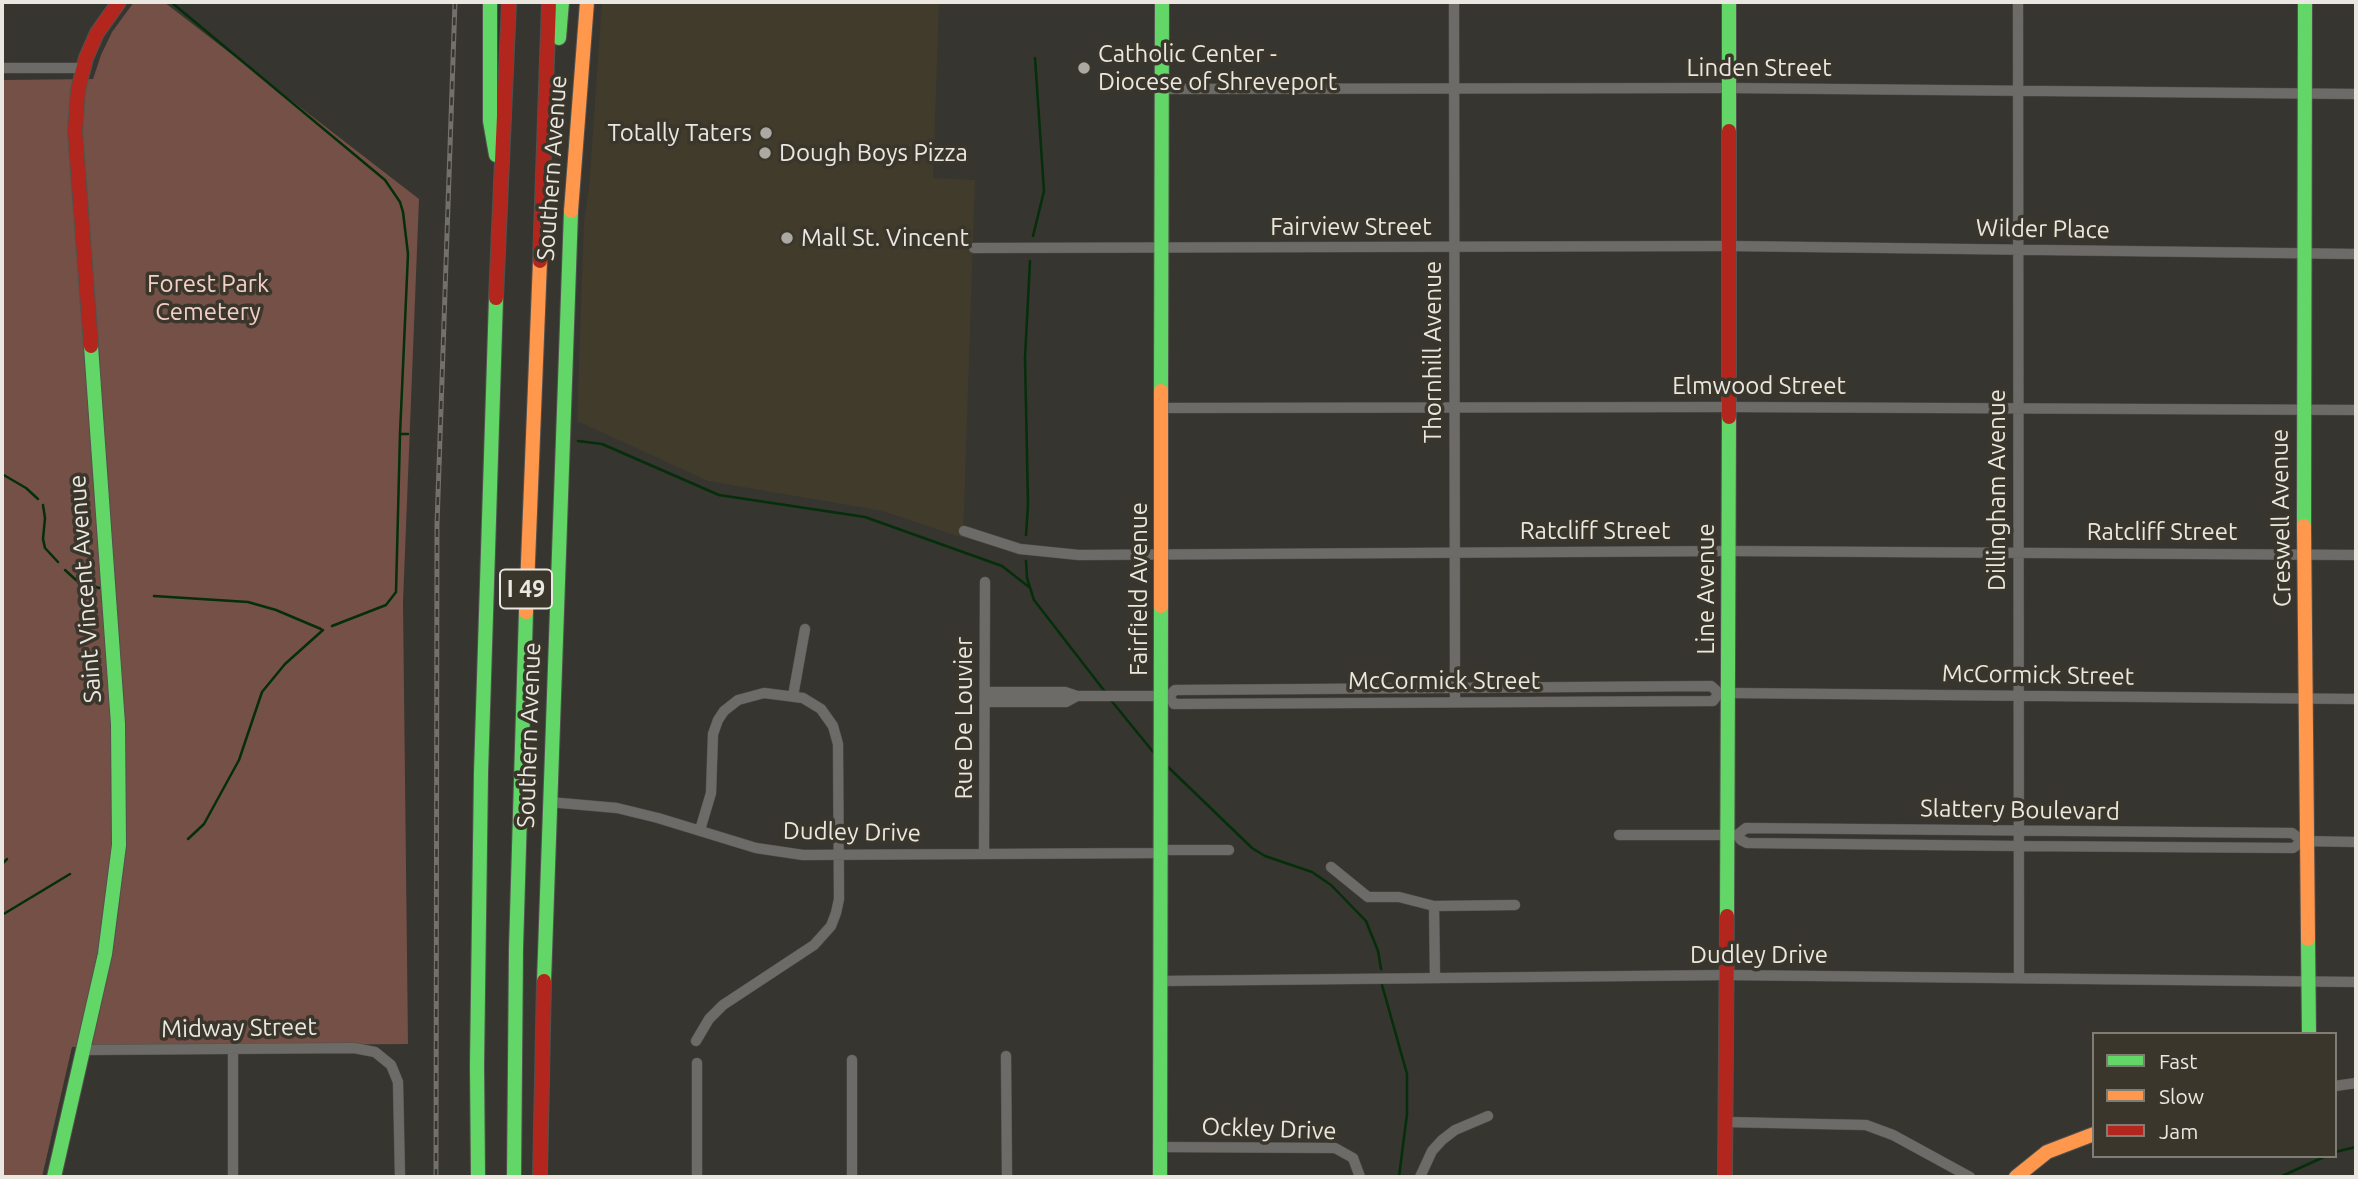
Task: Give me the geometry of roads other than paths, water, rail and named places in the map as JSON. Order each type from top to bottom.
[{"type":"main road","name":"Saint Vincent Avenue","points":[[54,1177],[111,919],[121,806],[118,724],[75,140],[77,100],[83,68],[93,41],[119,2]]},
{"type":"main road","points":[[491,2],[490,121],[502,196]]},
{"type":"main road","name":"I 49","points":[[478,1177],[481,774],[493,378],[509,2]]},
{"type":"main road","name":"I 49","points":[[514,1177],[516,948],[549,2]]},
{"type":"main road","points":[[540,226],[562,2]]},
{"type":"main road","name":"Southern Avenue","points":[[540,1177],[549,802],[570,227],[587,2]]},
{"type":"main road","name":"Fairfield Avenue","points":[[1160,1177],[1161,746],[1165,696],[1162,555],[1162,2]]},
{"type":"main road","name":"Line Avenue","points":[[1725,1177],[1726,975],[1732,835],[1724,693],[1729,551],[1729,2]]},
{"type":"main road","name":"Creswell Avenue","points":[[2305,2],[2306,253],[2303,409],[2309,1032]]},
{"type":"main road","points":[[2016,1177],[2048,1152],[2092,1134]]},
{"type":"street","name":"Thornhill Avenue","points":[[1454,2],[1455,702]]},
{"type":"street","name":"Dillingham Avenue","points":[[2018,2],[2019,978]]},
{"type":"street","points":[[2,68],[83,68]]},
{"type":"street","name":"Linden Street","points":[[1162,89],[1729,88],[2356,94]]},
{"type":"street","name":"Fairview Street","points":[[974,248],[1729,246]]},
{"type":"street","name":"Wilder Place","points":[[1729,246],[2356,254]]},
{"type":"street","name":"Elmwood Street","points":[[1162,408],[2356,410]]},
{"type":"street","name":"Ratcliff Street","points":[[964,531],[1020,549],[1046,553],[1162,555],[1729,551],[2356,555]]},
{"type":"street","name":"Rue De Louvier","points":[[984,854],[985,582]]},
{"type":"street","points":[[793,696],[805,629]]},
{"type":"street","name":"McCormick Street","points":[[1724,693],[1713,701],[1592,702],[1174,704],[1165,696],[1175,690],[1712,686],[1724,693],[2356,699]]},
{"type":"street","points":[[1592,687],[1592,702]]},
{"type":"street","points":[[1304,689],[1304,703]]},
{"type":"street","points":[[985,697],[1065,692],[1077,696],[1165,696]]},
{"type":"street","points":[[696,1041],[709,1019],[723,1005],[814,945],[831,926],[839,899],[838,756],[835,732],[821,709],[793,696],[764,693],[733,703],[718,720],[712,740],[711,793],[700,830]]},
{"type":"street","name":"Dudley Drive","points":[[549,802],[617,808],[766,851],[803,855],[1230,850]]},
{"type":"street","name":"Slattery Boulevard","points":[[1619,835],[1732,835],[1746,828],[2292,833],[2306,841],[2356,842]]},
{"type":"street","name":"Slattery Boulevard","points":[[1732,835],[1747,843],[2019,846],[2293,848],[2306,841]]},
{"type":"street","points":[[1331,867],[1364,895],[1373,898],[1399,897],[1434,906],[1515,905]]},
{"type":"street","points":[[1434,906],[1435,978]]},
{"type":"street","name":"Dudley Drive","points":[[1161,981],[1726,975],[2356,982]]},
{"type":"street","points":[[233,1049],[233,1177]]},
{"type":"street","name":"Midway Street","points":[[83,1050],[362,1049],[381,1055],[397,1076],[400,1177]]},
{"type":"street","points":[[1006,1056],[1007,1177]]},
{"type":"street","points":[[852,1060],[852,1177]]},
{"type":"street","points":[[697,1063],[697,1177]]},
{"type":"street","points":[[2337,1086],[2356,1083]]},
{"type":"street","points":[[1420,1177],[1432,1151],[1442,1140],[1462,1127],[1488,1116]]},
{"type":"street","points":[[1726,1122],[1866,1125],[1893,1135],[1970,1177]]},
{"type":"street","name":"Ockley Drive","points":[[1160,1147],[1335,1148],[1353,1158],[1360,1177]]},
{"type":"waterway","points":[[171,2],[385,180],[400,202],[403,212],[408,254],[396,592],[386,605],[332,626]]},
{"type":"waterway","points":[[1033,236],[1044,191],[1035,58]]},
{"type":"waterway","points":[[1026,535],[1028,505],[1025,358],[1030,261]]},
{"type":"waterway","points":[[400,434],[408,434]]},
{"type":"waterway","points":[[578,441],[602,444],[719,495],[865,517],[1002,566],[1029,587]]},
{"type":"waterway","points":[[2,474],[26,488],[38,499]]},
{"type":"waterway","points":[[43,505],[45,548],[58,562]]},
{"type":"waterway","points":[[1026,561],[1027,578],[1034,600],[1106,693]]},
{"type":"waterway","points":[[65,570],[76,580],[99,588]]},
{"type":"waterway","points":[[154,596],[248,602],[276,610],[321,629]]},
{"type":"waterway","points":[[188,839],[204,824],[239,760],[262,692],[285,664],[323,630]]},
{"type":"waterway","points":[[1110,699],[1154,753]]},
{"type":"waterway","points":[[1166,765],[1252,848],[1265,856],[1312,872],[1331,885],[1366,921],[1378,951],[1381,969]]},
{"type":"waterway","points":[[2,864],[7,859]]},
{"type":"waterway","points":[[2,915],[70,874]]},
{"type":"waterway","points":[[1382,985],[1407,1074],[1407,1114],[1399,1177]]},
{"type":"waterway","points":[[2337,1152],[2356,1147]]},
{"type":"waterway","points":[[2280,1177],[2322,1158]]},
{"type":"railway","points":[[436,1177],[437,525],[455,2]]},
{"type":"place","name":"Catholic Center - Diocese of Shreveport","points":[[1084,68]]},
{"type":"place","name":"Totally Taters","points":[[766,133]]},
{"type":"place","name":"Dough Boys Pizza","points":[[765,153]]},
{"type":"place","name":"Mall St. Vincent","points":[[787,238]]},
{"type":"park label","name":"Forest Park Cemetery","points":[[208,298]]}]
